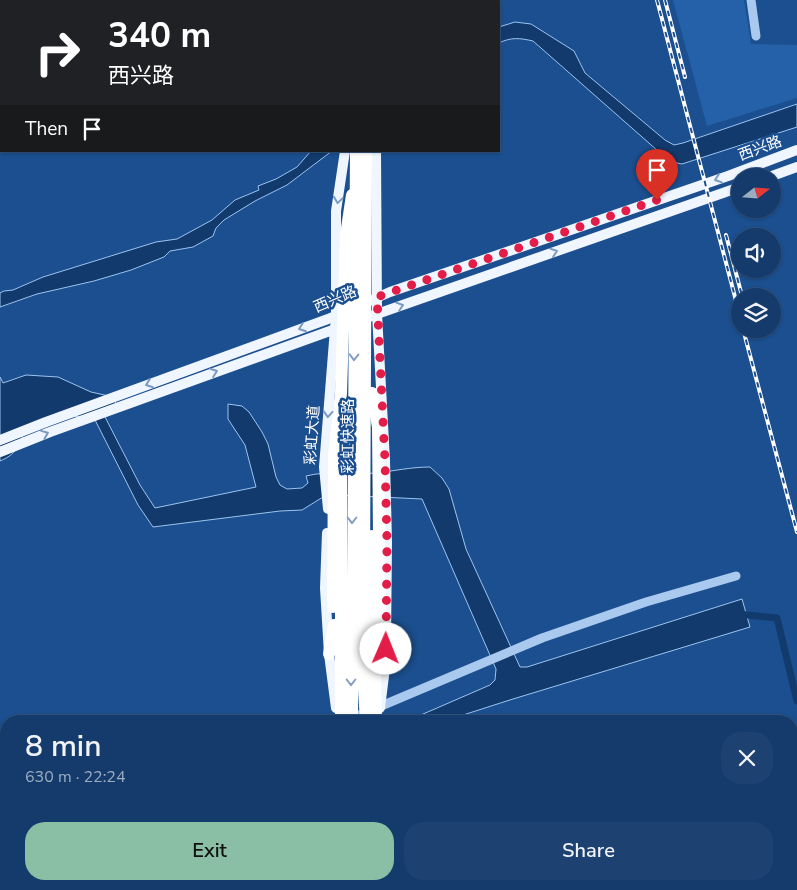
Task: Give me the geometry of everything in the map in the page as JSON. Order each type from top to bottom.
[{"type":"highway","points":[[341,715],[342,392],[346,235],[364,154]]},
{"type":"highway","points":[[364,154],[373,236],[371,472],[380,715]]},
{"type":"highway","name":"彩虹快速路","points":[[352,715],[364,154]]},
{"type":"highway","name":"彩虹快速路","points":[[364,154],[364,689],[366,715]]},
{"type":"highway","points":[[329,654],[334,630],[334,456],[342,392]]},
{"type":"highway","points":[[372,393],[378,426],[380,642],[386,666]]},
{"type":"main road","name":"西兴路","points":[[0,440],[336,316],[377,297],[728,176],[797,150]]},
{"type":"main road","name":"彩虹大道","points":[[340,715],[329,654],[325,588],[328,500],[324,467],[336,316],[336,211],[345,152]]},
{"type":"main road","points":[[364,154],[377,297],[385,461],[387,551],[386,666],[380,715]]},
{"type":"main road","name":"西兴路","points":[[781,173],[797,168]]},
{"type":"main road","name":"西兴路","points":[[0,452],[50,432],[377,314],[731,190]]},
{"type":"street","points":[[751,0],[756,36]]},
{"type":"street","points":[[384,715],[488,662],[542,638],[646,602],[736,576]]},
{"type":"shaded area","points":[[673,0],[744,0],[751,44],[797,45],[797,98],[707,126]]},
{"type":"shaded area","points":[[515,22],[531,24],[574,51],[585,73],[665,140],[674,145],[797,104],[797,127],[682,164],[672,162],[533,41],[516,39],[500,43],[500,27]]},
{"type":"shaded area","points":[[310,152],[331,152],[287,185],[255,201],[224,220],[216,228],[213,236],[193,247],[170,251],[164,257],[131,270],[94,281],[37,294],[0,307],[0,293],[4,291],[13,290],[43,277],[156,242],[177,239],[212,220],[235,200],[259,190],[258,186],[276,179],[297,167]]},
{"type":"shaded area","points":[[26,375],[58,377],[91,392],[109,396],[118,405],[104,415],[140,485],[155,508],[256,487],[245,445],[228,419],[228,404],[242,406],[249,412],[268,444],[276,477],[280,485],[287,489],[302,488],[308,483],[306,476],[315,474],[376,473],[430,467],[442,478],[449,489],[466,549],[520,667],[527,667],[742,599],[750,627],[463,715],[421,715],[490,685],[495,680],[496,669],[422,499],[338,495],[323,497],[302,510],[280,511],[153,527],[138,505],[93,416],[50,418],[34,422],[26,426],[15,451],[0,461],[0,377],[3,383]]},
{"type":"waterway","points":[[738,614],[777,618],[797,701]]},
{"type":"railway","points":[[657,0],[733,288]]},
{"type":"railway","points":[[665,0],[685,77]]},
{"type":"railway","points":[[726,235],[740,288]]},
{"type":"railway","points":[[745,338],[797,532]]},
{"type":"route","points":[[386,649],[387,542],[385,461],[377,297],[657,200]]}]
